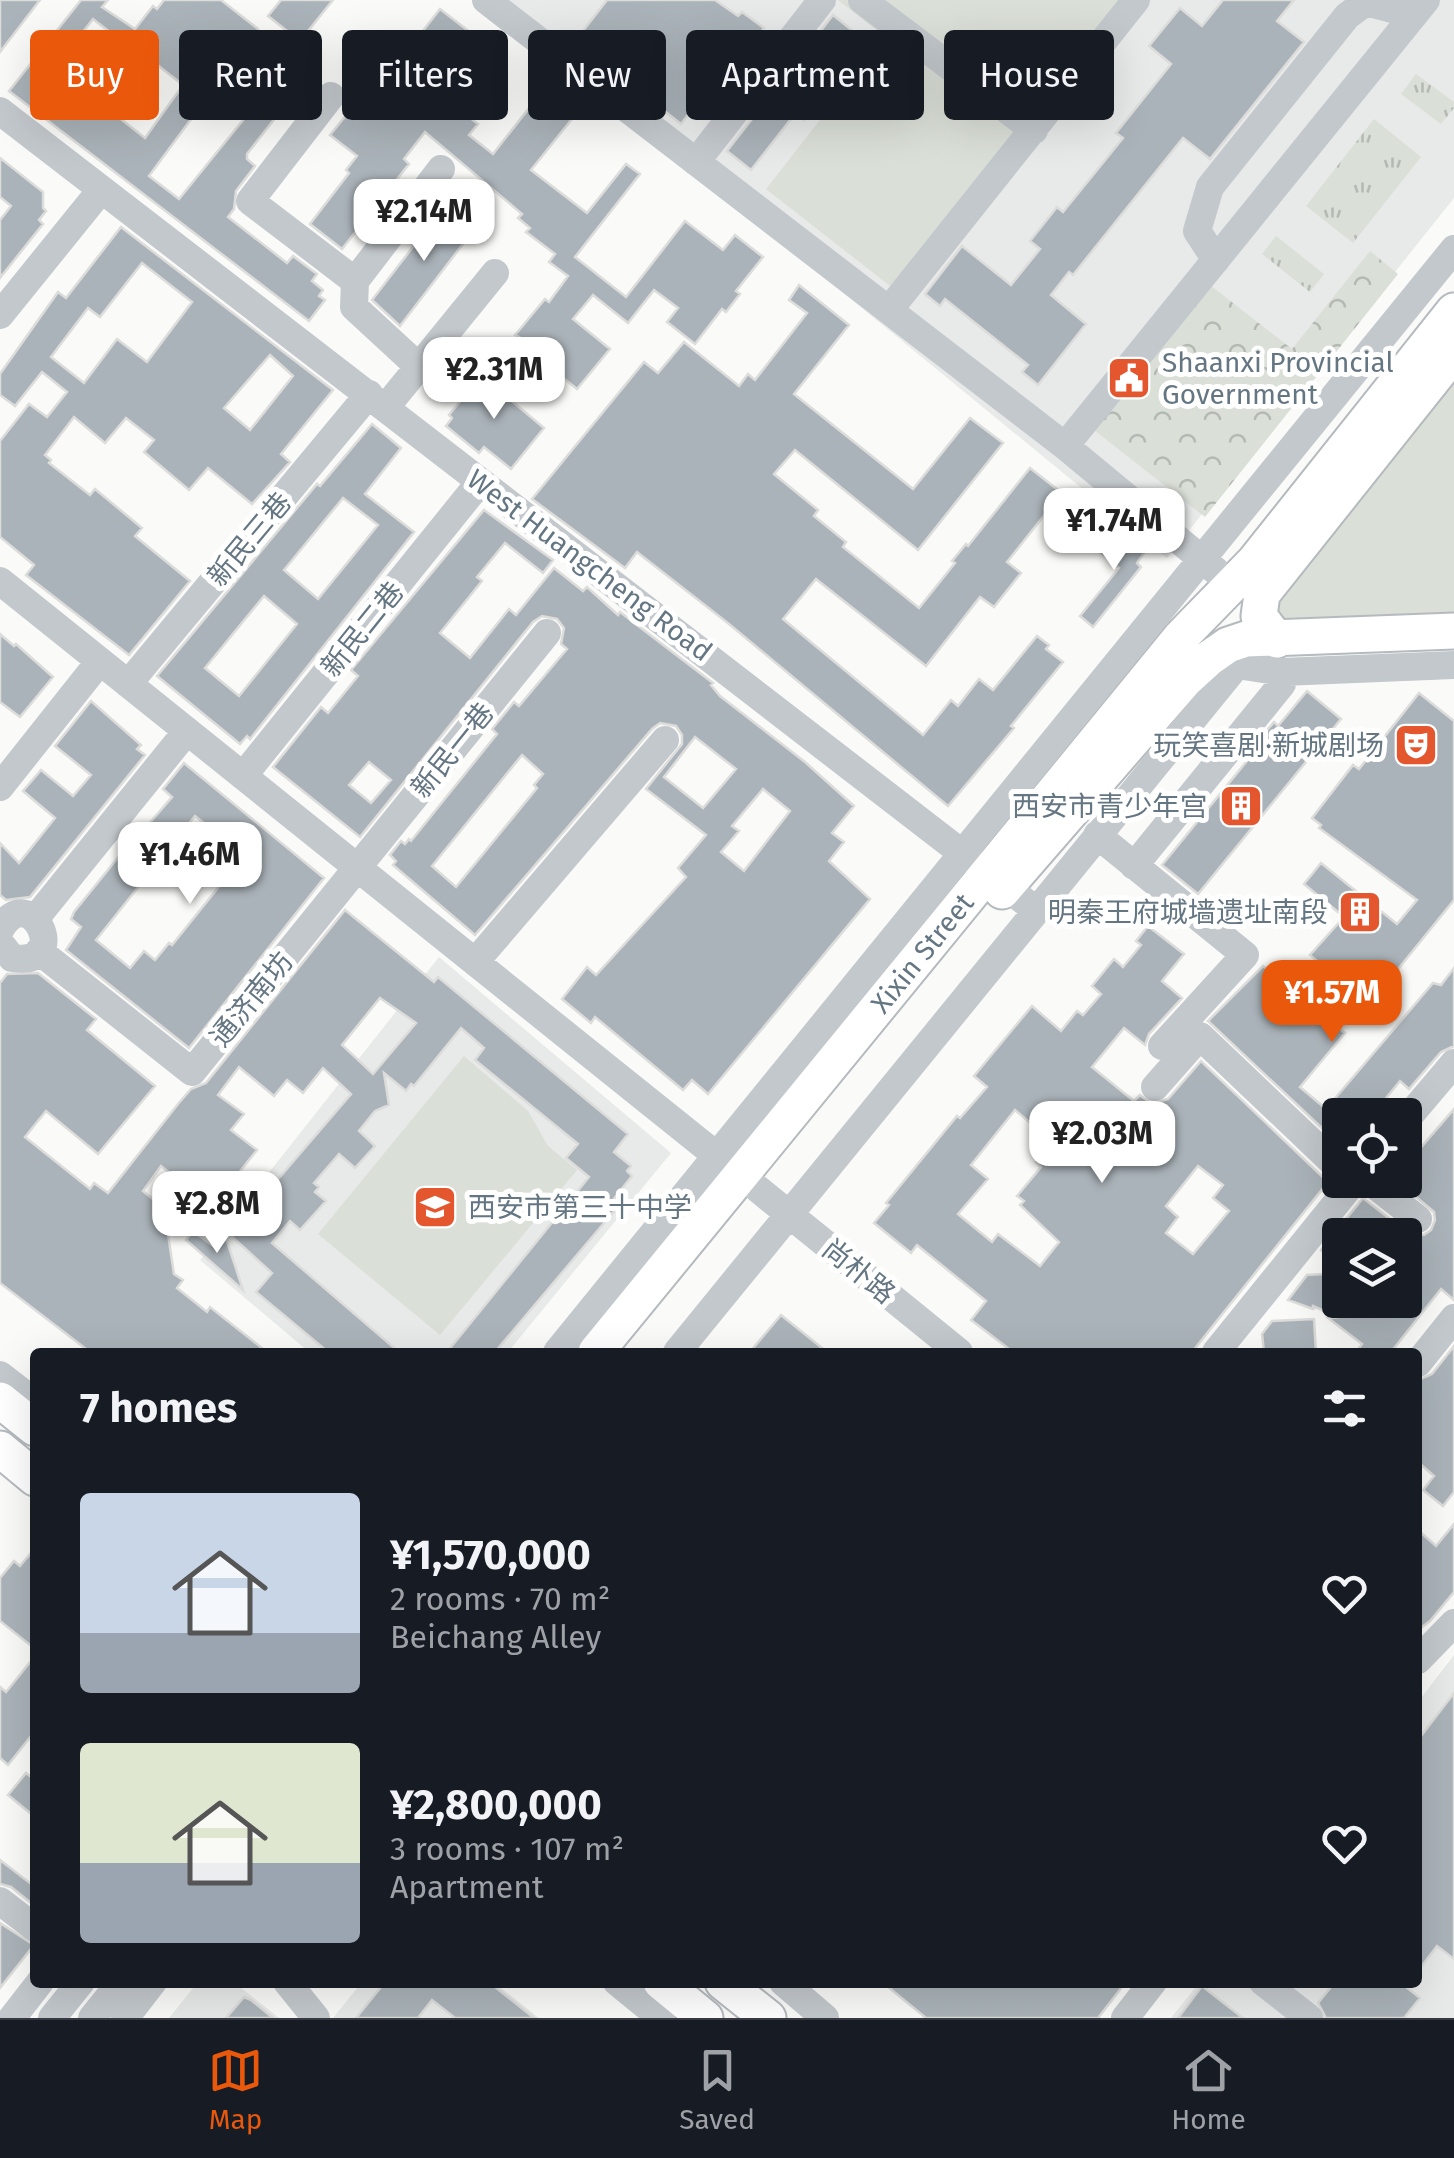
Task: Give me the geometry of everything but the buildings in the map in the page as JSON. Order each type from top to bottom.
[{"type":"main road","points":[[1253,575],[1454,311]]},
{"type":"main road","points":[[1253,575],[1454,353]]},
{"type":"main road","points":[[1253,575],[1262,594],[1258,611],[1277,640]]},
{"type":"main road","name":"Xixin Street","points":[[599,1348],[986,870],[1180,638],[1253,575]]},
{"type":"main road","name":"Xixin Street","points":[[986,870],[1208,659],[1228,645],[1246,638],[1277,640],[1454,631]]},
{"type":"main road","name":"Xixin Street","points":[[628,1348],[739,1174]]},
{"type":"main road","points":[[0,1400],[30,1424]]},
{"type":"main road","points":[[0,1449],[30,1474]]},
{"type":"main road","points":[[668,1988],[705,2018]]},
{"type":"main road","points":[[730,1988],[768,2018]]},
{"type":"street","points":[[486,0],[1065,446],[1203,560],[1253,575]]},
{"type":"street","points":[[515,22],[533,0]]},
{"type":"street","points":[[696,162],[822,0]]},
{"type":"street","points":[[862,0],[1034,130]]},
{"type":"street","points":[[889,310],[1136,0]]},
{"type":"street","points":[[1216,260],[1197,231],[1210,187],[1334,32],[1366,2],[1420,8]]},
{"type":"street","points":[[1065,446],[1420,8]]},
{"type":"street","points":[[331,96],[250,201],[355,281]]},
{"type":"street","name":"West Huangcheng Road","points":[[0,111],[1037,910]]},
{"type":"street","points":[[419,367],[354,307],[355,281],[441,170]]},
{"type":"street","points":[[0,315],[101,190]]},
{"type":"street","points":[[986,870],[1203,560],[1454,249]]},
{"type":"street","name":"新民三巷","points":[[128,684],[378,400],[419,367],[495,273]]},
{"type":"street","name":"新民二巷","points":[[243,776],[480,482]]},
{"type":"street","name":"尚朴路","points":[[0,581],[954,1348]]},
{"type":"street","name":"新民一巷","points":[[358,868],[546,633]]},
{"type":"street","points":[[681,1348],[1238,665],[1277,640]]},
{"type":"street","points":[[0,787],[100,661]]},
{"type":"street","points":[[1238,665],[1282,672],[1454,665]]},
{"type":"street","points":[[1134,866],[1282,684]]},
{"type":"street","points":[[35,919],[187,731]]},
{"type":"street","points":[[475,962],[665,740]]},
{"type":"street","points":[[1098,835],[1246,956],[1162,1046]]},
{"type":"street","name":"通济南坊","points":[[39,951],[192,1072],[358,868]]},
{"type":"street","points":[[19,914],[35,919],[45,935],[39,951],[24,960],[2,938],[19,914]]},
{"type":"street","points":[[1154,1087],[1200,1036],[1322,1151]]},
{"type":"street","points":[[1422,1101],[1454,1063]]},
{"type":"street","points":[[561,1348],[739,1174]]},
{"type":"street","points":[[1219,1348],[1341,1198]]},
{"type":"street","points":[[1391,1198],[1417,1218]]},
{"type":"street","points":[[1422,1358],[1454,1318]]},
{"type":"street","points":[[0,1375],[30,1398]]},
{"type":"street","points":[[0,1464],[30,1488]]},
{"type":"street","points":[[1422,1656],[1454,1623]]},
{"type":"street","points":[[0,1901],[30,1924]]},
{"type":"street","points":[[12,2018],[35,1988]]},
{"type":"street","points":[[52,2018],[76,1988]]},
{"type":"street","points":[[92,2018],[116,1988]]},
{"type":"street","points":[[125,2018],[148,1988]]},
{"type":"street","points":[[292,1988],[316,2018]]},
{"type":"street","points":[[624,1988],[661,2018]]},
{"type":"street","points":[[790,1988],[825,2018]]},
{"type":"street","points":[[1125,2018],[1148,1988]]},
{"type":"street","points":[[1271,1988],[1309,2018]]},
{"type":"shaded area","name":"Shaanxi Provincial Government","points":[[486,0],[1454,0],[1454,198],[1167,558],[632,120],[666,120],[666,30],[528,30],[528,34]]},
{"type":"shaded area","name":"西安市第三十中学","points":[[439,957],[671,1153],[511,1348],[304,1348],[200,1260]]},
{"type":"shaded area","points":[[1454,1655],[1454,2018],[1171,2018],[1195,1988],[1422,1988],[1422,1697]]},
{"type":"shaded area","points":[[193,1988],[241,1988],[279,2018],[169,2018]]},
{"type":"shaded area","points":[[357,1988],[501,1988],[539,2018],[333,2018]]},
{"type":"green space","points":[[838,0],[1120,0],[1097,30],[944,30],[944,120],[1026,120],[894,289],[766,189],[820,120],[924,120],[924,30],[876,30]]},
{"type":"green space","points":[[1416,74],[1454,102],[1454,108],[1441,124],[1401,94]]},
{"type":"green space","points":[[1374,119],[1421,157],[1353,243],[1306,206]]},
{"type":"green space","points":[[1276,236],[1324,274],[1310,292],[1262,254]]},
{"type":"green space","points":[[1370,251],[1398,274],[1205,517],[1094,430],[1210,285],[1292,349]]},
{"type":"green space","points":[[1454,372],[1454,614],[1277,625],[1264,613]]},
{"type":"green space","points":[[464,1056],[528,1111],[548,1146],[577,1170],[440,1335],[318,1234]]},
{"type":"place","name":"Shaanxi Provincial Government","points":[[1129,378]]},
{"type":"place","name":"玩笑喜剧·新城剧场","points":[[1416,745]]},
{"type":"place","name":"西安市青少年宫","points":[[1241,806]]},
{"type":"place","name":"明秦王府城墙遗址南段","points":[[1360,912]]},
{"type":"place","name":"西安市第三十中学","points":[[435,1207]]}]
